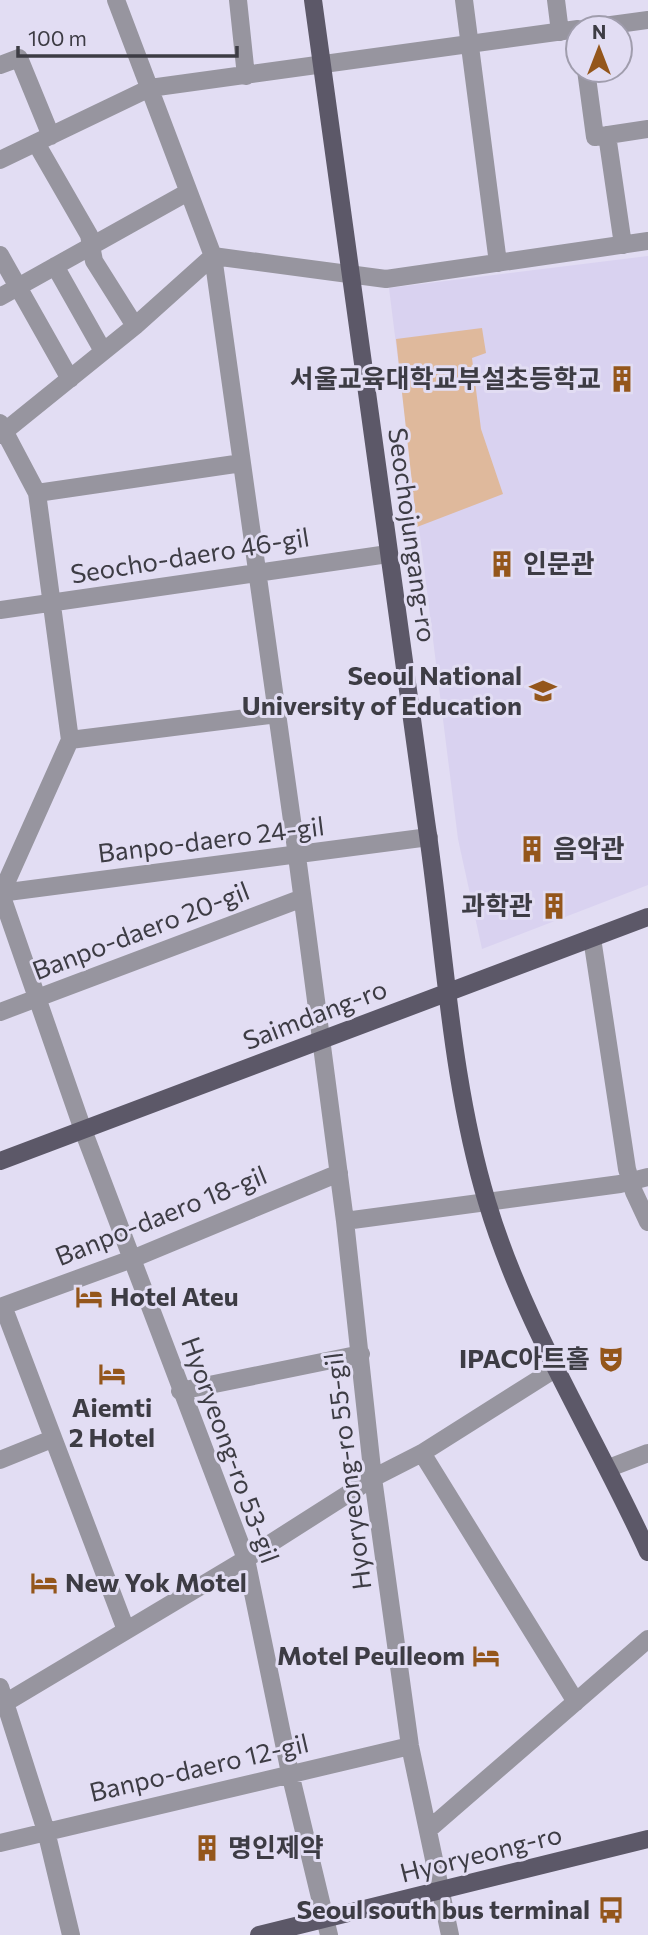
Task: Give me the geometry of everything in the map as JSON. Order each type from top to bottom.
[{"type":"main road","name":"Seochojungang-ro","points":[[313,0],[466,1115],[486,1201],[519,1291],[555,1369],[609,1468],[648,1552]]},
{"type":"main road","name":"Saimdang-ro","points":[[0,1161],[648,917]]},
{"type":"main road","name":"Hyoryeong-ro","points":[[258,1935],[327,1927],[443,1891],[648,1839]]},
{"type":"street","name":"Hyoryeong-ro 55-gil","points":[[116,0],[213,256],[339,1173],[373,1478],[410,1746],[443,1891],[450,1935]]},
{"type":"street","points":[[238,0],[246,76]]},
{"type":"street","points":[[464,0],[498,263]]},
{"type":"street","points":[[555,0],[564,20]]},
{"type":"street","points":[[0,160],[150,88],[564,32]]},
{"type":"street","points":[[0,65],[19,58],[43,140],[89,235],[94,261],[135,326]]},
{"type":"street","points":[[588,84],[595,137],[648,129]]},
{"type":"street","points":[[607,135],[623,245]]},
{"type":"street","points":[[0,297],[188,192]]},
{"type":"street","points":[[0,894],[70,740],[37,493],[2,430],[135,326],[213,256],[387,279],[648,241]]},
{"type":"street","points":[[0,255],[70,379]]},
{"type":"street","points":[[55,266],[103,351]]},
{"type":"street","points":[[37,493],[242,463]]},
{"type":"street","name":"Seocho-daero 46-gil","points":[[1,612],[258,571],[388,554]]},
{"type":"street","points":[[70,740],[278,714]]},
{"type":"street","name":"Banpo-daero 24-gil","points":[[0,894],[429,837]]},
{"type":"street","name":"Hyoryeong-ro 53-gil","points":[[0,894],[83,1130],[246,1559],[290,1773],[327,1927]]},
{"type":"street","name":"Banpo-daero 20-gil","points":[[0,1012],[300,899]]},
{"type":"street","points":[[592,938],[648,1222]]},
{"type":"street","name":"Banpo-daero 18-gil","points":[[1,1307],[132,1259],[339,1173]]},
{"type":"street","points":[[345,1221],[639,1179]]},
{"type":"street","points":[[1,1307],[126,1630]]},
{"type":"street","points":[[180,1391],[361,1354]]},
{"type":"street","points":[[71,1935],[46,1831],[2,1698],[126,1630],[246,1559],[373,1478],[422,1453],[555,1369]]},
{"type":"street","points":[[0,1460],[52,1439]]},
{"type":"street","points":[[422,1453],[576,1702]]},
{"type":"street","points":[[609,1468],[648,1453]]},
{"type":"street","points":[[428,1830],[648,1639]]},
{"type":"street","name":"Banpo-daero 12-gil","points":[[0,1843],[410,1746]]},
{"type":"shaded area","name":"Seoul National University of Education","points":[[648,256],[648,885],[482,949],[458,839],[389,288]]},
{"type":"shaded area","points":[[482,328],[486,353],[472,358],[481,429],[503,494],[417,527],[396,339]]},
{"type":"place","name":"서울교육대학교부설초등학교","points":[[622,379]]},
{"type":"place","name":"인문관","points":[[502,564]]},
{"type":"place","name":"Seoul National University of Education","points":[[543,691]]},
{"type":"place","name":"음악관","points":[[532,849]]},
{"type":"place","name":"과학관","points":[[554,906]]},
{"type":"place","name":"Hotel Ateu","points":[[89,1297]]},
{"type":"place","name":"IPAC아트홀","points":[[611,1359]]},
{"type":"place","name":"Aiemti 2 Hotel","points":[[112,1374]]},
{"type":"place","name":"New Yok Motel","points":[[44,1583]]},
{"type":"place","name":"Motel Peulleom","points":[[486,1656]]},
{"type":"place","name":"명인제약","points":[[207,1848]]},
{"type":"place","name":"Seoul south bus terminal","points":[[611,1910]]}]
